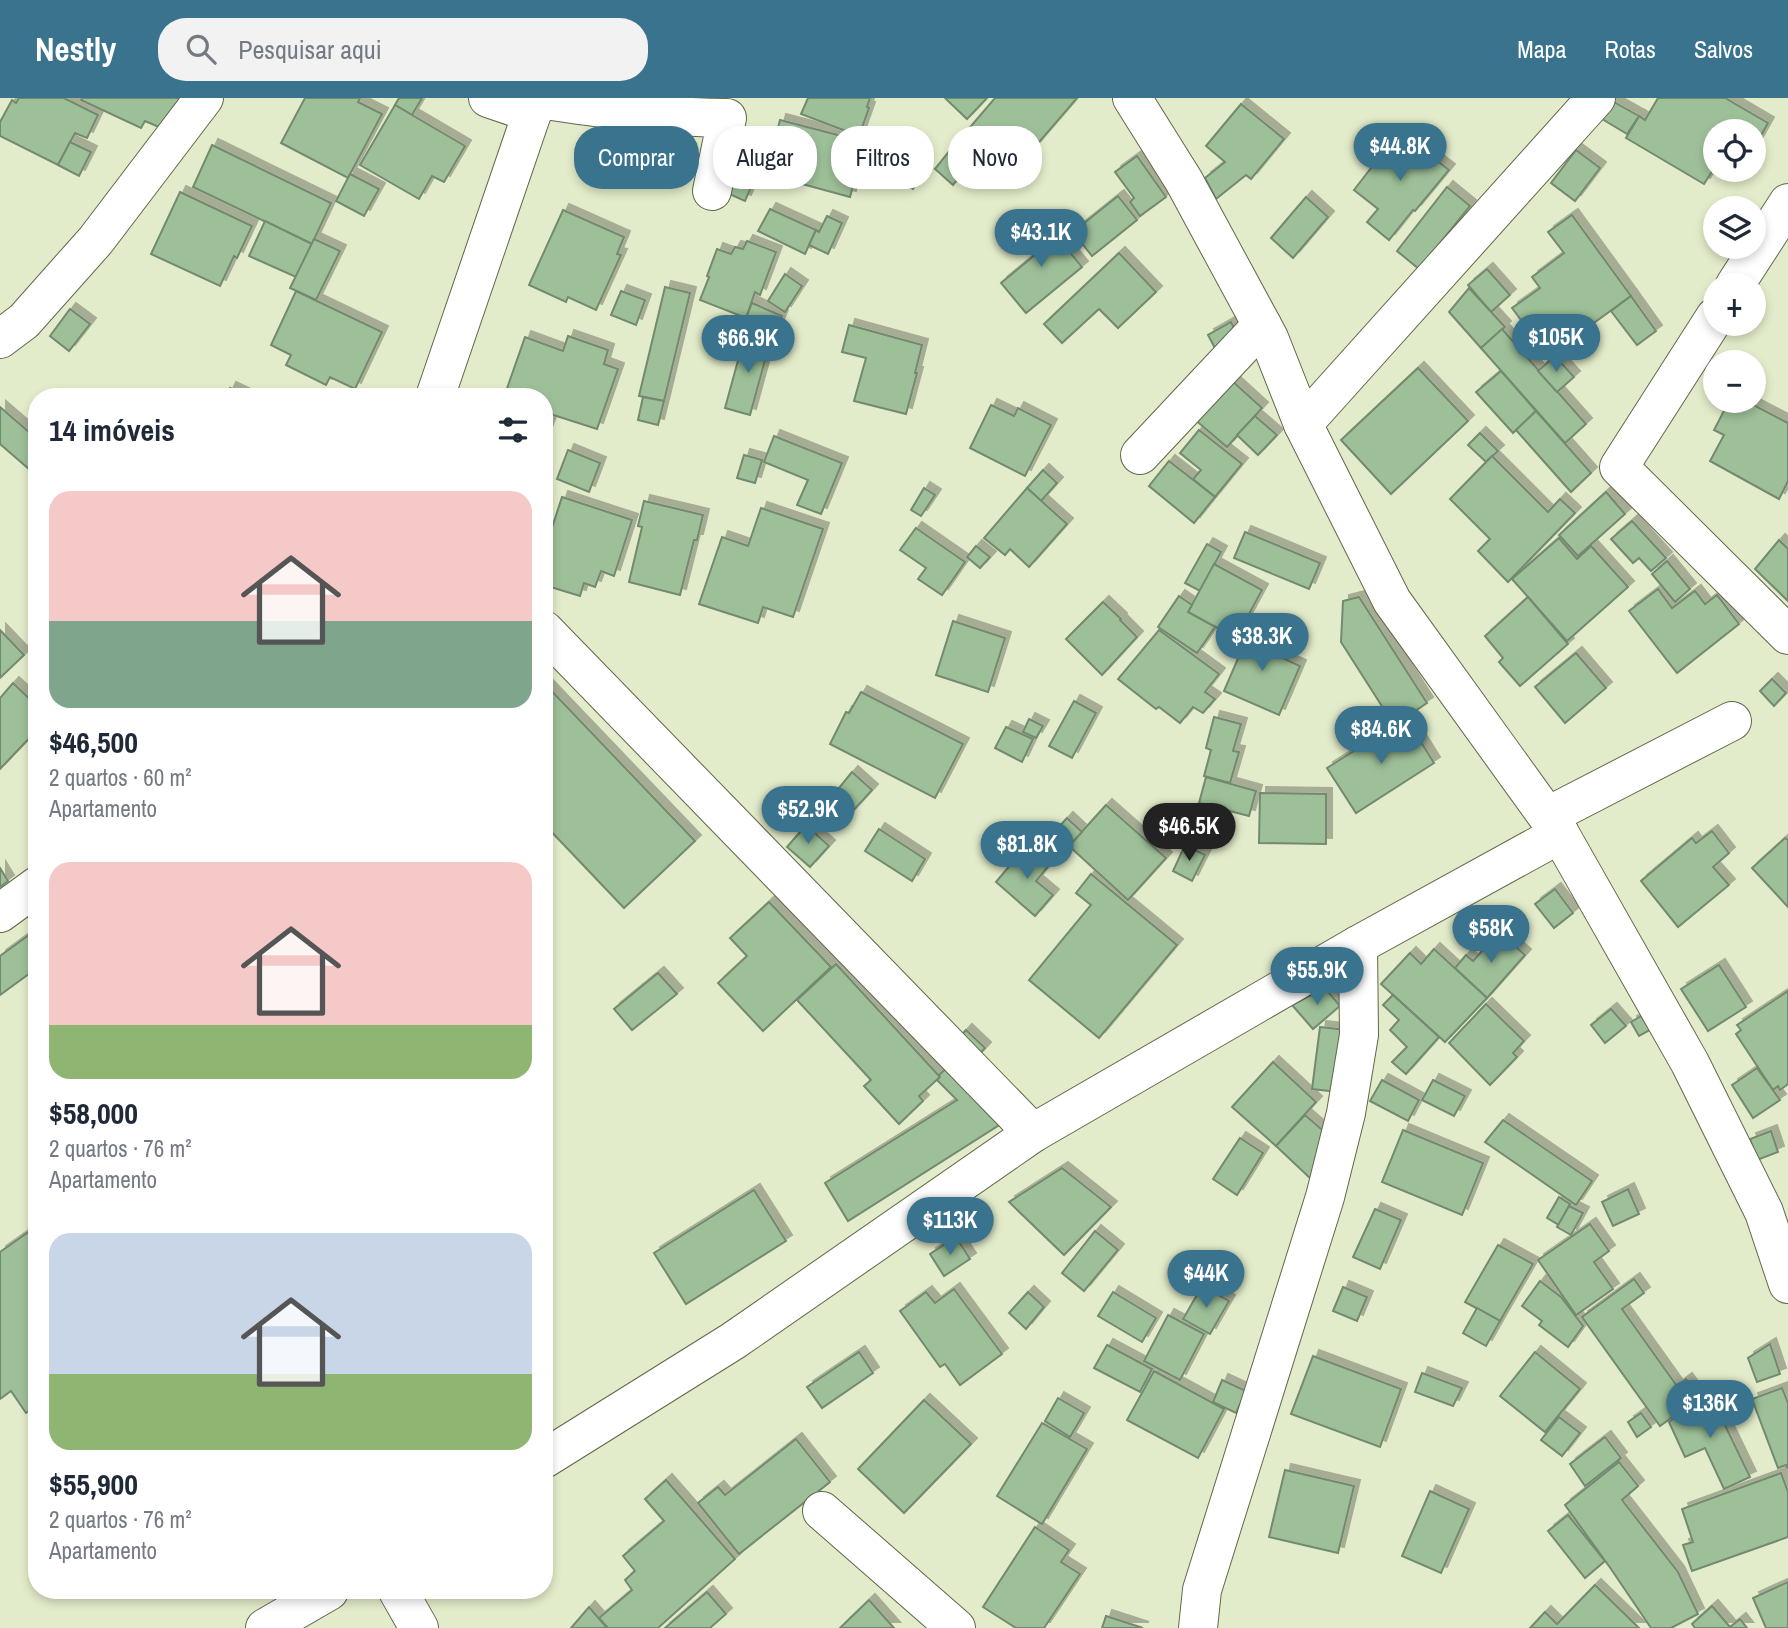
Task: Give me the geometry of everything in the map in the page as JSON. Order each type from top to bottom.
[{"type":"street","points":[[0,339],[24,321],[96,240],[204,98]]},
{"type":"street","points":[[488,98],[696,118],[727,118],[712,191]]},
{"type":"street","points":[[1132,98],[1184,181],[1262,324],[1303,424],[1392,601],[1554,825],[1690,1062],[1764,1212],[1788,1284]]},
{"type":"street","points":[[1303,424],[1596,98]]},
{"type":"street","points":[[438,388],[537,103]]},
{"type":"street","points":[[1743,273],[1788,203]]},
{"type":"street","points":[[1140,455],[1262,324]]},
{"type":"street","points":[[1703,336],[1619,467],[1788,635]]},
{"type":"street","points":[[553,639],[1034,1133]]},
{"type":"street","points":[[553,1452],[733,1341],[1034,1133],[1358,945],[1554,825],[1732,721]]},
{"type":"street","points":[[0,914],[28,893]]},
{"type":"street","points":[[1198,1628],[1202,1590],[1325,1197],[1346,1113],[1359,1035],[1358,945]]},
{"type":"street","points":[[822,1511],[956,1628]]},
{"type":"street","points":[[265,1628],[315,1599]]},
{"type":"street","points":[[403,1599],[419,1628]]},
{"type":"building","points":[[19,98],[64,98],[98,115],[87,138],[75,133],[58,165],[0,136],[0,122],[12,100],[16,103]]},
{"type":"building","points":[[189,98],[166,130],[145,121],[141,128],[81,100]]},
{"type":"building","points":[[305,98],[360,98],[358,102],[382,114],[348,178],[281,143]]},
{"type":"building","points":[[399,98],[422,98],[412,115],[395,105]]},
{"type":"building","points":[[808,98],[870,98],[863,126],[833,126],[801,114]]},
{"type":"building","points":[[945,98],[987,98],[967,119]]},
{"type":"building","points":[[995,98],[1077,98],[1042,139],[1042,126],[971,126]]},
{"type":"building","points":[[1658,98],[1725,98],[1761,119],[1703,119],[1704,184],[1626,138],[1639,116],[1645,120]]},
{"type":"building","points":[[1612,101],[1639,116],[1627,134],[1602,119]]},
{"type":"building","points":[[1241,104],[1284,139],[1251,179],[1246,175],[1216,199],[1205,178],[1225,162],[1206,146]]},
{"type":"building","points":[[395,105],[465,146],[444,182],[432,176],[419,199],[360,165]]},
{"type":"building","points":[[780,120],[803,126],[778,126]]},
{"type":"building","points":[[817,130],[831,133],[831,189],[852,189],[850,197],[817,188]]},
{"type":"building","points":[[1404,131],[1449,170],[1389,240],[1367,222],[1378,209],[1354,190],[1385,150],[1387,152]]},
{"type":"building","points":[[70,142],[91,152],[79,176],[58,165]]},
{"type":"building","points":[[212,145],[331,203],[312,244],[193,187]]},
{"type":"building","points":[[1576,150],[1600,168],[1575,201],[1551,183]]},
{"type":"building","points":[[948,153],[948,181],[935,169]]},
{"type":"building","points":[[1137,156],[1166,197],[1140,216],[1130,202],[1134,198],[1115,172]]},
{"type":"building","points":[[350,174],[379,189],[364,216],[336,201]]},
{"type":"building","points":[[1447,187],[1470,206],[1419,269],[1397,251]]},
{"type":"building","points":[[718,189],[750,189],[745,201]]},
{"type":"building","points":[[180,192],[252,226],[220,286],[151,254]]},
{"type":"building","points":[[1118,196],[1137,220],[1092,256],[1073,232]]},
{"type":"building","points":[[1306,197],[1328,217],[1293,258],[1271,238]]},
{"type":"building","points":[[770,209],[816,230],[805,254],[758,231]]},
{"type":"building","points":[[563,210],[624,237],[617,254],[621,255],[596,310],[568,297],[566,302],[529,285]]},
{"type":"building","points":[[1572,215],[1631,296],[1548,356],[1512,308],[1540,288],[1532,277],[1564,253],[1548,232]]},
{"type":"building","points":[[827,216],[842,223],[828,254],[809,245]]},
{"type":"building","points":[[265,221],[312,244],[296,277],[249,256]]},
{"type":"building","points":[[1045,222],[1082,267],[1026,313],[1001,283],[1037,253],[1025,239]]},
{"type":"building","points":[[314,239],[340,251],[316,300],[290,288]]},
{"type":"building","points":[[747,241],[776,252],[760,295],[755,292],[746,318],[700,300],[717,249],[731,254],[735,247],[743,249]]},
{"type":"building","points":[[1119,253],[1156,292],[1118,328],[1099,309],[1062,343],[1044,324]]},
{"type":"building","points":[[1487,269],[1510,295],[1491,312],[1468,285]]},
{"type":"building","points":[[785,274],[802,286],[785,312],[768,301]]},
{"type":"building","points":[[665,287],[690,293],[664,401],[639,396]]},
{"type":"building","points":[[1469,288],[1505,327],[1481,348],[1449,312]]},
{"type":"building","points":[[296,291],[382,332],[355,388],[330,377],[326,385],[286,365],[291,355],[271,345]]},
{"type":"building","points":[[621,291],[645,300],[636,325],[611,315]]},
{"type":"building","points":[[1631,296],[1656,331],[1637,345],[1611,311]]},
{"type":"building","points":[[752,303],[782,316],[771,340],[742,328]]},
{"type":"building","points":[[70,309],[90,324],[69,351],[50,336]]},
{"type":"building","points":[[1231,322],[1238,336],[1217,352],[1208,335]]},
{"type":"building","points":[[849,325],[922,345],[906,414],[854,401],[866,358],[842,352]]},
{"type":"building","points":[[1502,329],[1586,424],[1565,443],[1481,348]]},
{"type":"building","points":[[745,335],[770,342],[750,415],[725,408]]},
{"type":"building","points":[[568,336],[608,350],[604,364],[618,369],[597,429],[553,415],[553,388],[507,388],[525,337],[563,351]]},
{"type":"building","points":[[1555,356],[1574,377],[1557,392],[1538,371]]},
{"type":"building","points":[[1418,368],[1468,421],[1391,494],[1341,440]]},
{"type":"building","points":[[1501,371],[1536,411],[1513,433],[1476,392]]},
{"type":"building","points":[[1229,378],[1262,408],[1227,447],[1193,418]]},
{"type":"building","points":[[643,397],[664,401],[658,425],[638,420]]},
{"type":"building","points":[[991,405],[1014,416],[1018,408],[1051,425],[1025,476],[970,448]]},
{"type":"building","points":[[0,407],[28,431],[28,468],[0,444]]},
{"type":"building","points":[[1536,411],[1591,473],[1571,492],[1516,430]]},
{"type":"building","points":[[1766,411],[1788,423],[1788,481],[1779,499],[1710,461],[1724,435],[1714,430],[1723,413]]},
{"type":"building","points":[[1255,416],[1277,435],[1258,455],[1237,435]]},
{"type":"building","points":[[1199,430],[1242,464],[1215,497],[1193,479],[1201,470],[1180,453]]},
{"type":"building","points":[[1480,433],[1498,451],[1486,462],[1468,445]]},
{"type":"building","points":[[774,436],[842,463],[821,514],[797,505],[808,480],[764,462]]},
{"type":"building","points":[[568,450],[600,463],[589,492],[557,479]]},
{"type":"building","points":[[744,455],[762,460],[755,483],[737,478]]},
{"type":"building","points":[[1492,456],[1548,512],[1560,499],[1575,513],[1508,582],[1478,551],[1490,539],[1450,499]]},
{"type":"building","points":[[1169,461],[1215,497],[1194,523],[1149,486]]},
{"type":"building","points":[[1043,470],[1057,483],[1041,501],[1027,488]]},
{"type":"building","points":[[924,488],[935,495],[921,516],[911,510]]},
{"type":"building","points":[[1027,488],[1067,524],[1029,567],[1010,549],[1005,555],[984,538]]},
{"type":"building","points":[[1606,492],[1625,514],[1578,556],[1559,535]]},
{"type":"building","points":[[562,497],[632,520],[614,576],[601,571],[595,587],[584,583],[580,596],[553,588],[553,524]]},
{"type":"building","points":[[644,501],[703,515],[680,595],[629,582],[642,527],[638,526]]},
{"type":"building","points":[[761,508],[823,529],[793,617],[763,607],[758,623],[699,604],[722,537],[748,546]]},
{"type":"building","points":[[1632,521],[1666,558],[1651,571],[1639,558],[1633,563],[1611,539]]},
{"type":"building","points":[[916,528],[965,562],[942,595],[918,579],[926,568],[900,550]]},
{"type":"building","points":[[1245,532],[1320,563],[1309,589],[1234,558]]},
{"type":"building","points":[[1559,538],[1577,559],[1591,546],[1628,587],[1567,641],[1512,579]]},
{"type":"building","points":[[1779,540],[1788,549],[1788,601],[1755,569]]},
{"type":"building","points":[[1207,544],[1221,552],[1200,591],[1185,583]]},
{"type":"building","points":[[976,546],[990,557],[980,568],[967,557]]},
{"type":"building","points":[[1667,561],[1690,589],[1675,602],[1652,574]]},
{"type":"building","points":[[1214,564],[1262,590],[1236,638],[1188,612]]},
{"type":"building","points":[[1658,589],[1672,608],[1695,591],[1705,604],[1717,595],[1739,624],[1677,673],[1629,611]]},
{"type":"building","points":[[1179,596],[1192,605],[1188,612],[1215,627],[1197,653],[1158,627]]},
{"type":"building","points":[[1359,597],[1427,703],[1394,725],[1341,642],[1343,601]]},
{"type":"building","points":[[1528,597],[1568,644],[1520,686],[1499,662],[1503,658],[1485,636]]},
{"type":"building","points":[[1103,602],[1137,637],[1102,675],[1066,639]]},
{"type":"building","points":[[953,621],[1005,638],[988,692],[936,675]]},
{"type":"building","points":[[1251,628],[1283,642],[1278,656],[1300,666],[1279,715],[1224,691]]},
{"type":"building","points":[[0,630],[24,655],[0,678]]},
{"type":"building","points":[[1159,630],[1219,674],[1205,692],[1215,699],[1203,713],[1193,707],[1180,723],[1159,707],[1156,709],[1118,679]]},
{"type":"building","points":[[1576,653],[1606,688],[1565,723],[1535,687]]},
{"type":"building","points":[[1772,679],[1786,693],[1774,706],[1760,691]]},
{"type":"building","points":[[13,683],[28,697],[28,739],[0,769],[0,698]]},
{"type":"building","points":[[553,692],[695,841],[624,908],[553,833]]},
{"type":"building","points":[[861,692],[963,744],[935,798],[830,744],[846,712],[849,713]]},
{"type":"building","points":[[1074,701],[1096,713],[1072,758],[1049,746]]},
{"type":"building","points":[[1214,717],[1241,724],[1233,751],[1239,752],[1230,783],[1204,776],[1211,750],[1206,748]]},
{"type":"building","points":[[1406,718],[1434,763],[1356,813],[1327,768]]},
{"type":"building","points":[[1029,719],[1043,726],[1036,738],[1023,732]]},
{"type":"building","points":[[1006,727],[1033,739],[1022,762],[995,748]]},
{"type":"building","points":[[852,772],[872,790],[854,810],[834,794]]},
{"type":"building","points":[[1206,777],[1256,791],[1249,816],[1199,803]]},
{"type":"building","points":[[1260,793],[1326,794],[1326,844],[1259,843]]},
{"type":"building","points":[[1106,805],[1166,858],[1128,900],[1069,846]]},
{"type":"building","points":[[1067,818],[1082,832],[1065,850],[1050,837]]},
{"type":"building","points":[[806,825],[829,846],[810,867],[787,847]]},
{"type":"building","points":[[879,829],[925,859],[912,881],[865,851]]},
{"type":"building","points":[[1712,831],[1729,853],[1713,867],[1729,885],[1678,927],[1641,881],[1692,838],[1696,843]]},
{"type":"building","points":[[1785,838],[1788,840],[1788,907],[1752,868]]},
{"type":"building","points":[[1027,845],[1050,864],[1036,881],[1053,895],[1035,916],[996,882]]},
{"type":"building","points":[[1185,845],[1205,855],[1192,881],[1173,871]]},
{"type":"building","points":[[0,868],[8,881],[0,887]]},
{"type":"building","points":[[1091,874],[1177,945],[1099,1038],[1029,980],[1091,905],[1076,893]]},
{"type":"building","points":[[1555,889],[1573,913],[1554,928],[1535,904]]},
{"type":"building","points":[[769,902],[831,967],[763,1031],[718,983],[747,956],[730,938]]},
{"type":"building","points":[[1499,932],[1525,955],[1487,998],[1455,968],[1466,955],[1473,961]]},
{"type":"building","points":[[28,936],[28,975],[0,995],[0,956]]},
{"type":"building","points":[[1434,949],[1487,998],[1445,1042],[1381,984],[1410,953],[1421,964]]},
{"type":"building","points":[[836,964],[940,1077],[919,1096],[923,1101],[899,1124],[864,1086],[871,1080],[797,1000]]},
{"type":"building","points":[[1719,965],[1746,1007],[1708,1031],[1681,989]]},
{"type":"building","points":[[658,973],[677,994],[632,1030],[614,1009]]},
{"type":"building","points":[[1325,988],[1340,1006],[1313,1029],[1292,1005]]},
{"type":"building","points":[[1788,991],[1788,1084],[1780,1090],[1778,1086],[1773,1090],[1736,1034],[1741,1030],[1737,1025]]},
{"type":"building","points":[[1393,995],[1439,1037],[1406,1074],[1392,1062],[1407,1047],[1390,1030],[1399,1020],[1383,1005]]},
{"type":"building","points":[[1486,1004],[1524,1041],[1513,1053],[1517,1057],[1490,1085],[1449,1043]]},
{"type":"building","points":[[1611,1009],[1626,1026],[1605,1043],[1591,1025]]},
{"type":"building","points":[[1641,1016],[1650,1030],[1639,1036],[1631,1022]]},
{"type":"building","points":[[1320,1027],[1346,1030],[1338,1092],[1312,1089]]},
{"type":"building","points":[[966,1030],[985,1048],[975,1059],[956,1041]]},
{"type":"building","points":[[1273,1062],[1316,1102],[1276,1146],[1232,1107]]},
{"type":"building","points":[[950,1065],[1004,1122],[848,1221],[825,1183],[957,1100],[937,1080]]},
{"type":"building","points":[[1757,1068],[1780,1100],[1753,1118],[1732,1085]]},
{"type":"building","points":[[1382,1080],[1419,1100],[1408,1121],[1370,1101]]},
{"type":"building","points":[[1433,1080],[1465,1096],[1454,1116],[1422,1100]]},
{"type":"building","points":[[1305,1115],[1328,1135],[1312,1180],[1276,1146]]},
{"type":"building","points":[[1503,1120],[1592,1181],[1576,1205],[1485,1142]]},
{"type":"building","points":[[1403,1130],[1483,1163],[1462,1215],[1382,1182]]},
{"type":"building","points":[[1771,1131],[1778,1152],[1757,1160],[1750,1139]]},
{"type":"building","points":[[1240,1138],[1263,1153],[1237,1195],[1213,1179]]},
{"type":"building","points":[[1062,1168],[1111,1207],[1064,1255],[1009,1202]]},
{"type":"building","points":[[1628,1189],[1639,1214],[1613,1226],[1602,1202]]},
{"type":"building","points":[[754,1190],[786,1241],[686,1304],[654,1253]]},
{"type":"building","points":[[1559,1197],[1570,1204],[1559,1225],[1547,1218]]},
{"type":"building","points":[[1569,1206],[1583,1213],[1571,1235],[1557,1227]]},
{"type":"building","points":[[1375,1209],[1401,1220],[1380,1269],[1353,1257]]},
{"type":"building","points":[[1590,1224],[1609,1251],[1594,1262],[1613,1289],[1576,1315],[1538,1260]]},
{"type":"building","points":[[1095,1231],[1118,1250],[1084,1291],[1062,1273]]},
{"type":"building","points":[[28,1232],[26,1413],[11,1391],[0,1399],[0,1252]]},
{"type":"building","points":[[956,1237],[970,1259],[944,1276],[930,1254]]},
{"type":"building","points":[[1498,1245],[1533,1264],[1500,1321],[1465,1302]]},
{"type":"building","points":[[1634,1279],[1644,1293],[1622,1309],[1677,1386],[1686,1379],[1699,1397],[1660,1426],[1582,1317]]},
{"type":"building","points":[[1540,1281],[1561,1297],[1583,1326],[1568,1347],[1539,1325],[1542,1321],[1522,1306]]},
{"type":"building","points":[[1202,1286],[1229,1301],[1210,1334],[1183,1319]]},
{"type":"building","points":[[1343,1287],[1367,1297],[1357,1321],[1333,1311]]},
{"type":"building","points":[[954,1289],[1002,1354],[960,1385],[945,1364],[940,1367],[900,1311],[926,1292],[935,1303]]},
{"type":"building","points":[[1028,1292],[1044,1307],[1026,1329],[1009,1313]]},
{"type":"building","points":[[1113,1292],[1156,1318],[1142,1342],[1098,1316]]},
{"type":"building","points":[[1477,1308],[1500,1321],[1486,1346],[1463,1333]]},
{"type":"building","points":[[1168,1315],[1204,1334],[1180,1380],[1144,1361]]},
{"type":"building","points":[[1770,1344],[1780,1374],[1757,1382],[1748,1358]]},
{"type":"building","points":[[1107,1345],[1152,1369],[1140,1392],[1094,1368]]},
{"type":"building","points":[[859,1352],[873,1373],[822,1408],[807,1387]]},
{"type":"building","points":[[1535,1352],[1580,1389],[1545,1432],[1500,1396]]},
{"type":"building","points":[[1313,1356],[1401,1389],[1380,1447],[1291,1414]]},
{"type":"building","points":[[1154,1371],[1224,1409],[1198,1458],[1127,1420]]},
{"type":"building","points":[[1422,1373],[1462,1388],[1453,1406],[1415,1392]]},
{"type":"building","points":[[1222,1380],[1246,1391],[1236,1413],[1213,1402]]},
{"type":"building","points":[[1782,1388],[1788,1403],[1788,1469],[1786,1465],[1778,1468],[1752,1399]]},
{"type":"building","points":[[1709,1392],[1750,1477],[1724,1489],[1705,1448],[1685,1457],[1669,1422]]},
{"type":"building","points":[[1058,1398],[1084,1413],[1070,1437],[1045,1421]]},
{"type":"building","points":[[924,1400],[971,1444],[904,1513],[858,1469]]},
{"type":"building","points":[[1641,1413],[1651,1427],[1637,1437],[1628,1422]]},
{"type":"building","points":[[1559,1417],[1580,1433],[1562,1456],[1541,1440]]},
{"type":"building","points":[[1042,1423],[1087,1449],[1042,1524],[997,1496]]},
{"type":"building","points":[[1605,1437],[1621,1458],[1585,1486],[1570,1464]]},
{"type":"building","points":[[796,1439],[830,1482],[739,1554],[698,1503],[718,1487],[725,1495]]},
{"type":"building","points":[[1619,1462],[1638,1486],[1622,1500],[1678,1572],[1698,1614],[1671,1628],[1651,1628],[1565,1505]]},
{"type":"building","points":[[1285,1470],[1354,1486],[1338,1553],[1269,1537]]},
{"type":"building","points":[[1781,1473],[1788,1492],[1788,1537],[1692,1571],[1683,1545],[1693,1542],[1682,1509]]},
{"type":"building","points":[[666,1480],[735,1559],[658,1628],[608,1628],[599,1618],[632,1590],[625,1580],[635,1571],[623,1556],[664,1521],[645,1499]]},
{"type":"building","points":[[1430,1491],[1469,1509],[1441,1573],[1402,1556]]},
{"type":"building","points":[[1568,1515],[1605,1561],[1585,1578],[1548,1531]]},
{"type":"building","points":[[1035,1527],[1069,1550],[1061,1562],[1080,1574],[1044,1628],[1016,1628],[983,1607]]},
{"type":"building","points":[[1788,1582],[1788,1628],[1766,1628],[1753,1598]]},
{"type":"building","points":[[1595,1585],[1639,1628],[1530,1628],[1545,1612],[1557,1624]]},
{"type":"building","points":[[707,1592],[726,1614],[710,1628],[665,1628]]},
{"type":"building","points":[[869,1600],[894,1628],[840,1628]]},
{"type":"building","points":[[1712,1606],[1730,1627],[1740,1619],[1747,1628],[1695,1628],[1692,1624]]},
{"type":"building","points":[[589,1607],[607,1628],[571,1628]]},
{"type":"building","points":[[1106,1616],[1143,1628],[1102,1628]]}]
